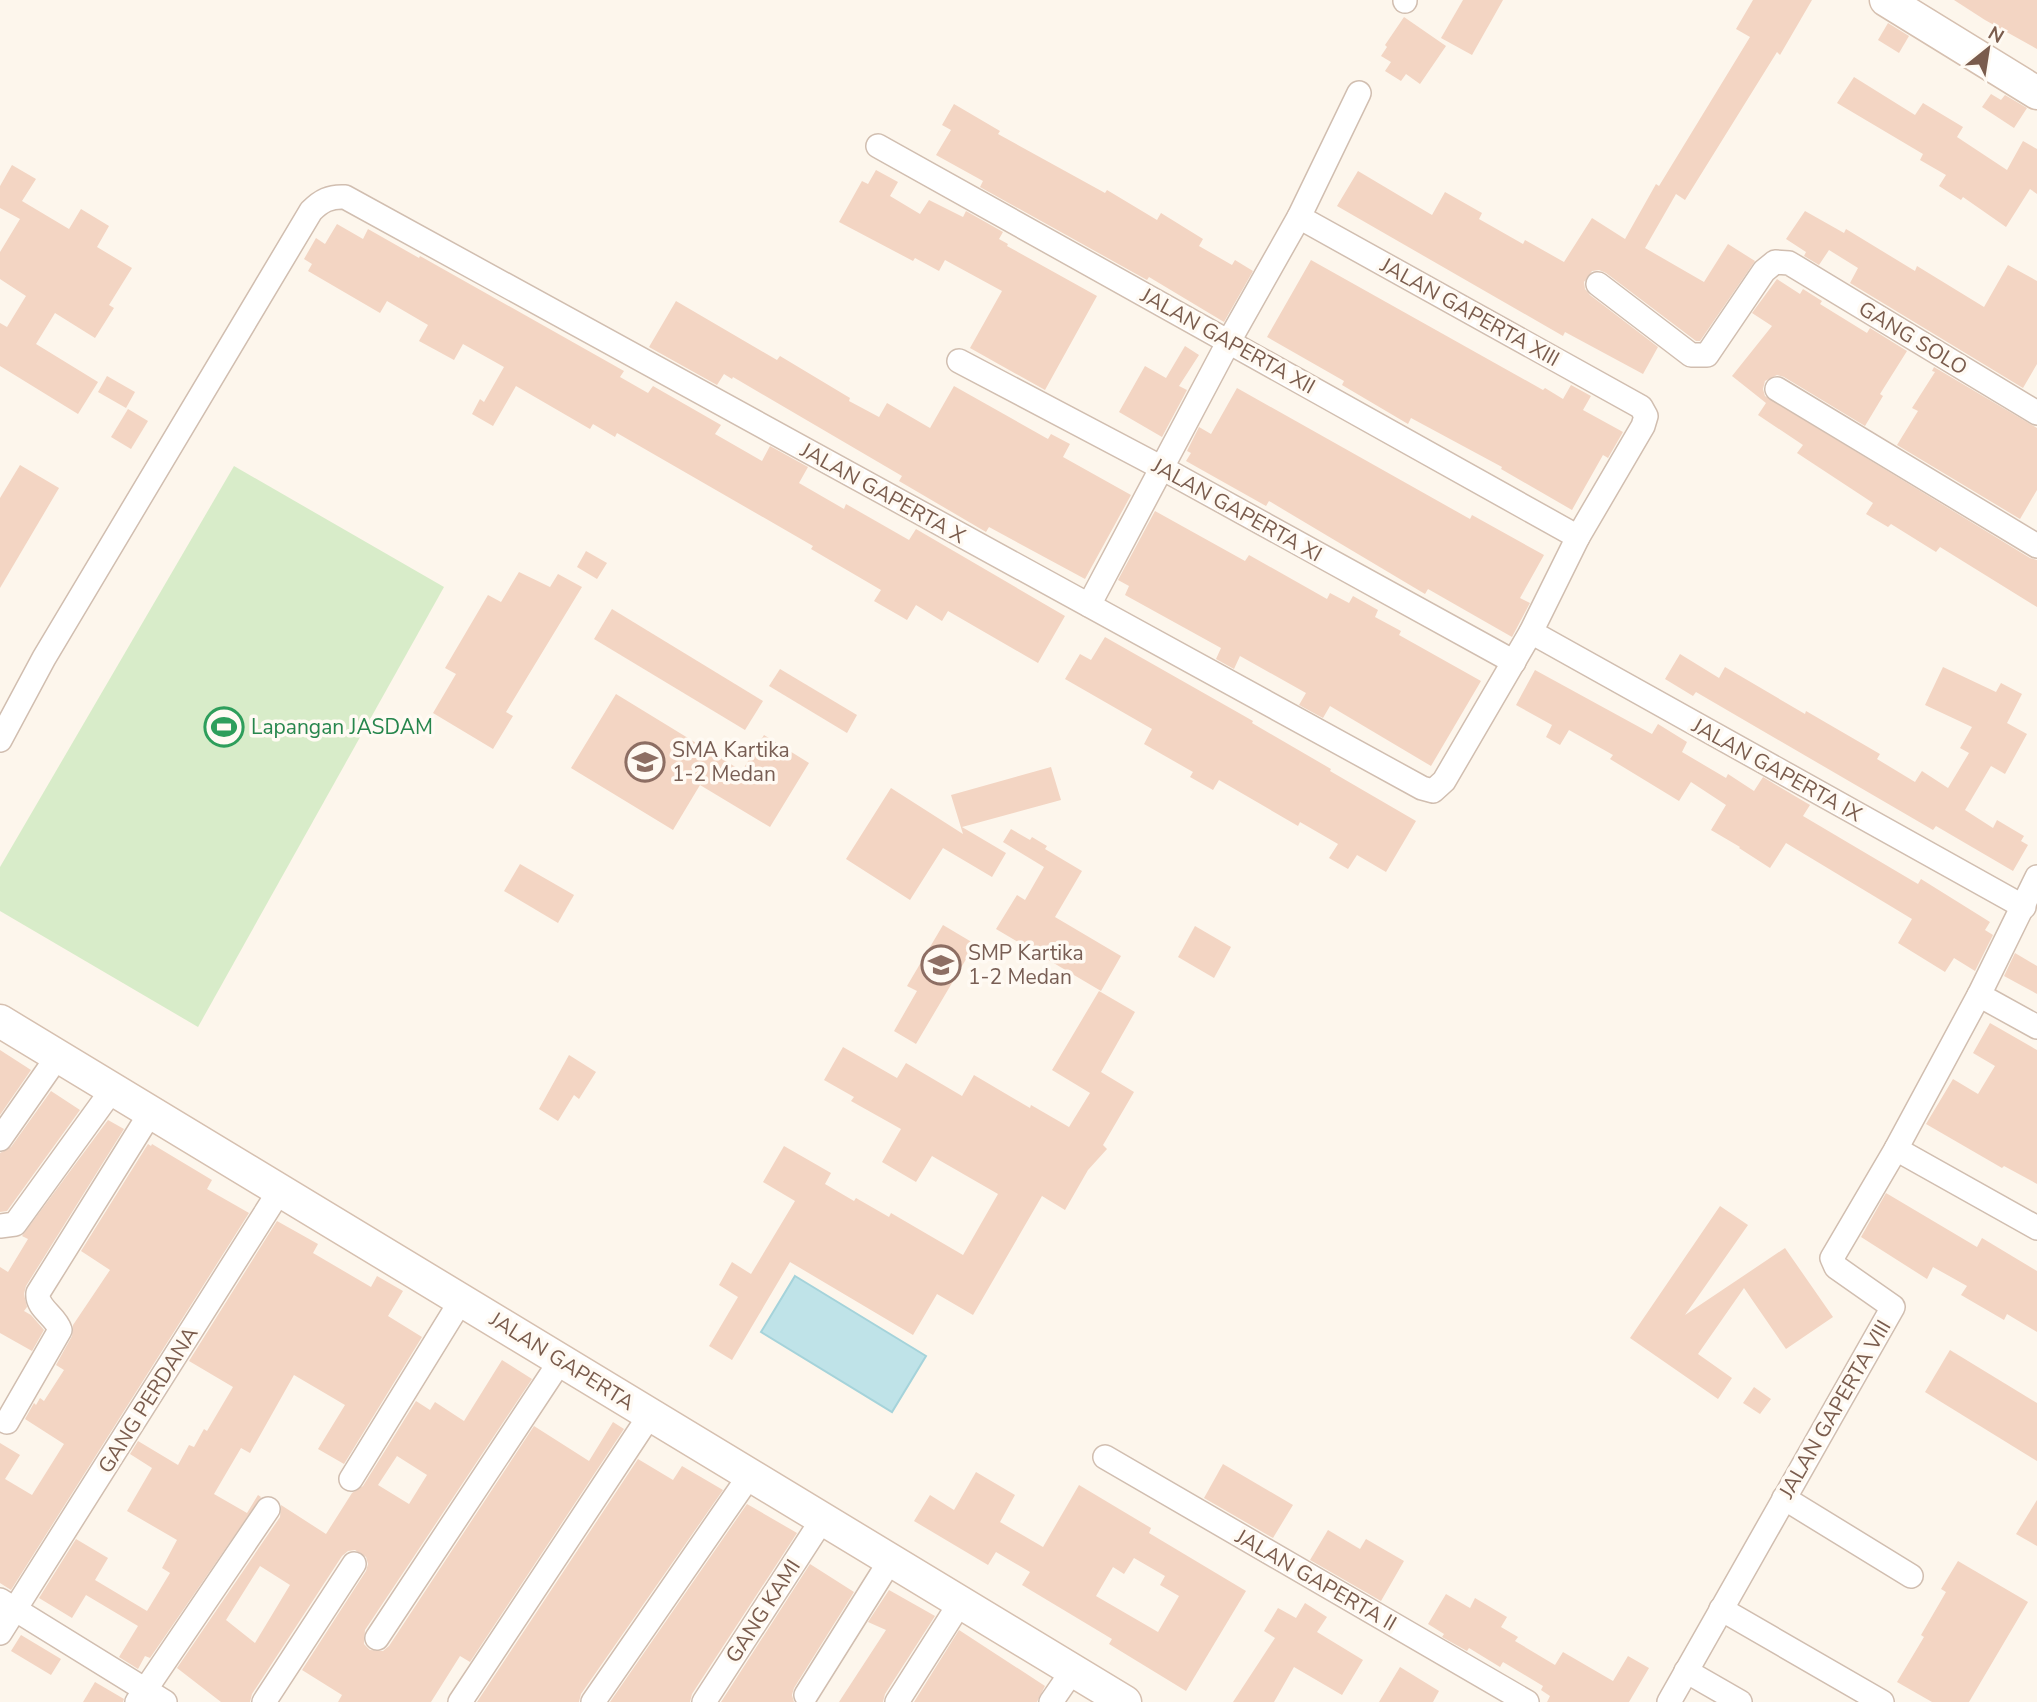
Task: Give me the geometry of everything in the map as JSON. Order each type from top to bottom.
[{"type":"street","points":[[1886,0],[2037,93]]},
{"type":"street","points":[[1089,606],[1299,217],[1359,93]]},
{"type":"street","name":"JALAN GAPERTA XII","points":[[878,146],[1578,537]]},
{"type":"street","name":"JALAN GAPERTA X","points":[[0,740],[44,658],[311,211],[335,196],[345,197],[1422,788],[1433,791],[1444,781],[1514,662]]},
{"type":"street","name":"JALAN GAPERTA XIII","points":[[1299,217],[1642,407],[1646,416],[1643,426],[1578,537]]},
{"type":"street","name":"GANG SOLO","points":[[1598,284],[1691,355],[1699,356],[1707,355],[1764,271],[1776,262],[1789,263],[2037,414]]},
{"type":"street","name":"JALAN GAPERTA XI","points":[[960,361],[1162,468],[1514,662]]},
{"type":"street","points":[[1777,389],[2037,546]]},
{"type":"street","points":[[1514,662],[1578,537]]},
{"type":"street","name":"JALAN GAPERTA IX","points":[[1531,632],[2024,907]]},
{"type":"street","name":"JALAN GAPERTA VIII","points":[[1669,1702],[1893,1307],[1833,1265],[1832,1258],[1896,1149],[1979,995],[2037,877]]},
{"type":"street","points":[[1979,995],[2037,1027]]},
{"type":"street","name":"JALAN GAPERTA","points":[[2,1027],[58,1056],[1125,1702]]},
{"type":"street","points":[[0,1139],[58,1056]]},
{"type":"street","points":[[0,1226],[15,1224],[112,1090]]},
{"type":"street","points":[[7,1422],[60,1330],[53,1317],[38,1303],[38,1293],[151,1112]]},
{"type":"street","points":[[1896,1149],[2037,1228]]},
{"type":"street","name":"GANG PERDANA","points":[[0,1633],[8,1605],[280,1190]]},
{"type":"street","points":[[351,1479],[462,1299]]},
{"type":"street","points":[[377,1638],[561,1360]]},
{"type":"street","points":[[460,1702],[650,1415]]},
{"type":"street","name":"JALAN GAPERTA II","points":[[1105,1457],[1527,1702]]},
{"type":"street","points":[[593,1702],[750,1475]]},
{"type":"street","points":[[1784,1499],[1911,1576]]},
{"type":"street","points":[[8,1605],[149,1698],[268,1509]]},
{"type":"street","name":"GANG KAMI","points":[[704,1702],[822,1520]]},
{"type":"street","points":[[806,1695],[890,1561]]},
{"type":"street","points":[[264,1702],[354,1564]]},
{"type":"street","points":[[897,1702],[960,1603]]},
{"type":"street","points":[[1721,1609],[1882,1702]]},
{"type":"street","points":[[1051,1702],[1073,1670]]},
{"type":"street","points":[[1686,1671],[1740,1702]]},
{"type":"green space","name":"Lapangan JASDAM","points":[[234,466],[444,587],[198,1027],[0,911],[0,867]]},
{"type":"water","points":[[795,1276],[926,1356],[892,1412],[761,1332]]},
{"type":"building","points":[[1463,0],[1503,0],[1472,55],[1441,38]]},
{"type":"building","points":[[1753,0],[1812,0],[1780,55],[1777,52],[1685,200],[1676,194],[1645,248],[1704,282],[1728,244],[1755,261],[1700,341],[1696,341],[1606,273],[1592,271],[1584,282],[1590,295],[1658,347],[1643,374],[1565,332],[1563,336],[1337,206],[1358,171],[1432,215],[1445,192],[1482,213],[1479,219],[1523,244],[1525,240],[1564,262],[1592,218],[1625,239],[1656,184],[1659,186],[1750,37],[1736,29]]},
{"type":"building","points":[[1954,0],[2037,0],[2037,49],[1985,20]]},
{"type":"building","points":[[1404,17],[1446,46],[1420,84],[1406,74],[1401,81],[1385,71],[1391,62],[1381,56],[1387,47],[1385,45]]},
{"type":"building","points":[[1888,23],[1909,36],[1899,53],[1878,40]]},
{"type":"building","points":[[1854,77],[1915,115],[1923,103],[1963,127],[1957,137],[2007,170],[2023,141],[2037,149],[2037,194],[2030,189],[2006,227],[1963,197],[1961,200],[1939,186],[1946,175],[1920,160],[1923,154],[1837,103]]},
{"type":"building","points":[[1991,94],[2001,100],[2005,95],[2027,108],[2014,128],[1982,107]]},
{"type":"building","points":[[954,104],[1000,131],[998,134],[1105,193],[1107,190],[1157,220],[1161,213],[1203,239],[1199,246],[1232,265],[1235,260],[1253,271],[1224,322],[1149,277],[1147,280],[980,187],[983,181],[936,155],[951,130],[942,125]]},
{"type":"building","points":[[12,165],[36,179],[22,201],[69,229],[81,209],[109,226],[97,247],[132,268],[109,305],[114,308],[95,338],[55,313],[36,344],[98,382],[78,414],[0,366],[0,323],[7,327],[26,296],[0,279],[0,252],[20,219],[0,208],[0,186]]},
{"type":"building","points":[[876,170],[898,182],[890,196],[920,214],[929,200],[963,217],[966,211],[1003,232],[999,239],[1008,244],[1007,246],[1097,296],[1045,390],[970,348],[1002,291],[945,260],[939,271],[915,258],[913,261],[839,222],[862,181],[868,184]]},
{"type":"building","points":[[1805,211],[1844,233],[1846,229],[1915,271],[1917,266],[1984,307],[2008,265],[2037,281],[2037,364],[2023,388],[1850,283],[1858,268],[1829,250],[1819,265],[1804,256],[1806,252],[1786,239]]},
{"type":"building","points":[[337,224],[363,239],[368,229],[419,258],[420,256],[624,371],[620,377],[648,393],[653,386],[721,425],[715,434],[762,461],[770,446],[808,467],[799,483],[844,509],[846,504],[909,540],[916,529],[1065,616],[1038,663],[948,611],[942,621],[916,605],[907,620],[874,601],[881,590],[811,549],[813,546],[617,433],[615,437],[593,424],[590,429],[516,386],[493,426],[472,414],[480,399],[484,402],[504,367],[463,344],[454,360],[419,341],[428,325],[387,301],[380,313],[308,271],[312,264],[304,259],[316,238],[325,244]]},
{"type":"building","points":[[1311,260],[1543,390],[1545,388],[1563,399],[1571,385],[1591,396],[1583,410],[1623,432],[1608,458],[1603,455],[1572,510],[1501,469],[1502,467],[1411,418],[1408,424],[1342,385],[1344,381],[1267,337]]},
{"type":"building","points":[[1777,279],[1800,294],[1803,289],[1822,301],[1820,304],[1867,333],[1870,328],[1907,351],[1880,394],[1883,396],[1865,426],[1784,377],[1777,375],[1765,381],[1765,396],[2037,560],[2037,607],[1940,547],[1936,552],[1891,524],[1888,527],[1866,514],[1873,503],[1797,453],[1803,445],[1758,415],[1766,403],[1732,376],[1772,326],[1752,313]]},
{"type":"building","points":[[676,301],[777,360],[780,356],[850,398],[849,401],[879,417],[887,403],[930,428],[954,386],[1048,439],[1051,434],[1070,444],[1063,457],[1131,495],[1085,579],[989,527],[986,532],[899,481],[902,476],[733,377],[732,379],[724,374],[717,385],[649,347]]},
{"type":"building","points":[[1185,346],[1199,355],[1179,386],[1187,390],[1162,437],[1119,412],[1145,366],[1166,378]]},
{"type":"building","points":[[1934,367],[2037,428],[2037,490],[2020,519],[1897,445],[1918,411],[1912,408],[1935,372],[1932,371]]},
{"type":"building","points":[[107,376],[135,392],[126,408],[98,392]]},
{"type":"building","points":[[1237,388],[1470,519],[1472,515],[1544,555],[1520,598],[1530,603],[1512,637],[1428,589],[1425,594],[1269,501],[1266,506],[1186,461],[1191,453],[1187,451],[1199,427],[1211,434]]},
{"type":"building","points":[[128,409],[148,421],[131,449],[111,437]]},
{"type":"building","points":[[20,465],[59,488],[0,588],[0,498]]},
{"type":"building","points":[[1155,511],[1245,561],[1249,555],[1327,599],[1330,593],[1349,603],[1353,596],[1378,610],[1375,617],[1401,631],[1399,635],[1481,681],[1431,766],[1330,706],[1323,718],[1299,705],[1306,693],[1240,656],[1234,669],[1216,659],[1221,648],[1125,595],[1129,586],[1118,580]]},
{"type":"building","points":[[586,551],[607,563],[597,579],[577,567]]},
{"type":"building","points":[[519,572],[550,587],[558,574],[582,587],[506,712],[513,716],[493,749],[433,713],[456,674],[445,668],[488,595],[501,602]]},
{"type":"building","points":[[612,609],[763,701],[745,730],[594,639]]},
{"type":"building","points":[[1105,637],[1253,721],[1252,723],[1331,769],[1330,771],[1416,821],[1386,872],[1357,855],[1348,869],[1329,858],[1338,844],[1300,822],[1298,826],[1219,780],[1213,790],[1190,777],[1193,772],[1144,744],[1152,729],[1065,679],[1080,654],[1091,660]]},
{"type":"building","points":[[1680,654],[1719,678],[1725,667],[1805,714],[1806,711],[1880,754],[1877,759],[1915,782],[1922,771],[1948,788],[1969,753],[1960,748],[1972,727],[1925,705],[1943,667],[1996,692],[2001,683],[2022,694],[2007,723],[2027,734],[2005,774],[1991,766],[1965,810],[1993,828],[1997,820],[2024,836],[2021,841],[2028,845],[2013,871],[1936,826],[1933,830],[1696,692],[1693,696],[1665,679]]},
{"type":"building","points":[[780,669],[857,715],[847,733],[769,686]]},
{"type":"building","points":[[1535,670],[1652,734],[1658,724],[1687,742],[1682,752],[1726,778],[1728,774],[1754,791],[1763,777],[1810,805],[1803,816],[1918,884],[1921,879],[1990,922],[1985,930],[1993,935],[1975,971],[1954,958],[1945,972],[1898,943],[1912,919],[1786,843],[1770,868],[1711,830],[1726,805],[1691,782],[1679,801],[1610,759],[1613,755],[1569,730],[1560,745],[1546,737],[1552,725],[1516,705]]},
{"type":"building","name":"SMA Kartika 1-2 Medan","points":[[616,694],[742,771],[764,735],[809,763],[770,827],[700,785],[673,830],[571,768]]},
{"type":"building","points":[[1051,767],[1061,800],[962,827],[1006,853],[992,877],[943,848],[910,900],[846,859],[891,788],[963,834],[951,795]]},
{"type":"building","points":[[1011,829],[1030,840],[1032,837],[1047,846],[1045,849],[1082,871],[1055,917],[1121,956],[1101,991],[996,929],[1017,895],[1025,900],[1044,867],[1003,842]]},
{"type":"building","points":[[520,864],[574,895],[558,923],[504,891]]},
{"type":"building","name":"SMP Kartika 1-2 Medan","points":[[943,925],[975,944],[916,1044],[894,1031],[917,991],[907,986]]},
{"type":"building","points":[[1195,926],[1231,947],[1214,978],[1178,957]]},
{"type":"building","points":[[2015,953],[2037,966],[2037,994],[2004,976]]},
{"type":"building","points":[[1099,991],[1135,1012],[1101,1072],[1134,1092],[1103,1145],[1107,1149],[1088,1170],[1065,1210],[1042,1196],[973,1315],[937,1294],[913,1335],[790,1262],[732,1360],[709,1346],[738,1297],[719,1285],[732,1262],[751,1274],[795,1201],[763,1182],[784,1146],[831,1173],[825,1184],[889,1217],[891,1213],[963,1255],[998,1194],[932,1156],[916,1182],[882,1162],[901,1129],[851,1101],[854,1097],[824,1080],[843,1047],[897,1078],[906,1063],[962,1096],[974,1075],[1069,1127],[1090,1093],[1052,1070]]},
{"type":"building","points":[[1990,1023],[2037,1050],[2037,1184],[2004,1166],[2002,1168],[1926,1124],[1953,1079],[1978,1094],[1995,1066],[1973,1053]]},
{"type":"building","points":[[0,1050],[31,1070],[0,1115]]},
{"type":"building","points":[[569,1055],[596,1072],[579,1099],[574,1095],[558,1121],[539,1109]]},
{"type":"building","points":[[51,1091],[80,1110],[7,1211],[0,1212],[0,1153],[11,1147]]},
{"type":"building","points":[[108,1120],[124,1129],[26,1286],[24,1294],[27,1307],[24,1311],[44,1330],[32,1351],[0,1333],[0,1267],[8,1272],[28,1239],[22,1236]]},
{"type":"building","points":[[148,1144],[212,1180],[207,1189],[249,1213],[11,1590],[0,1583],[0,1443],[20,1455],[5,1479],[32,1495],[64,1444],[25,1419],[34,1403],[36,1405],[40,1398],[44,1401],[64,1370],[56,1365],[72,1336],[73,1325],[110,1270],[81,1251]]},
{"type":"building","points":[[1886,1193],[1977,1247],[1982,1238],[2037,1271],[2037,1332],[2007,1314],[2004,1320],[1961,1295],[1967,1286],[1933,1267],[1927,1279],[1861,1237]]},
{"type":"building","points":[[1720,1206],[1748,1225],[1685,1315],[1785,1248],[1833,1317],[1786,1349],[1744,1288],[1698,1354],[1732,1378],[1718,1399],[1630,1338]]},
{"type":"building","points":[[277,1221],[318,1244],[313,1253],[371,1287],[377,1276],[403,1291],[388,1316],[422,1337],[344,1464],[318,1449],[345,1405],[294,1375],[250,1453],[241,1448],[214,1494],[247,1513],[258,1495],[261,1497],[150,1658],[145,1656],[138,1669],[119,1657],[138,1626],[86,1595],[72,1618],[39,1598],[76,1539],[108,1558],[95,1580],[147,1611],[170,1573],[162,1568],[177,1540],[127,1511],[152,1468],[130,1454],[138,1441],[178,1465],[189,1445],[194,1447],[204,1429],[207,1431],[233,1387],[189,1361]]},
{"type":"building","points":[[1950,1350],[2037,1403],[2037,1461],[1925,1392]]},
{"type":"building","points":[[502,1360],[532,1379],[365,1630],[364,1644],[370,1650],[383,1651],[389,1646],[534,1426],[589,1461],[613,1422],[624,1429],[470,1662],[460,1656],[431,1702],[338,1702],[342,1695],[302,1670],[366,1571],[366,1557],[355,1550],[342,1556],[252,1694],[250,1702],[221,1702],[177,1668],[280,1517],[281,1505],[326,1534],[352,1493],[363,1486],[416,1401],[430,1410],[435,1402],[464,1421]],"holes":[[[397,1456],[427,1475],[409,1504],[378,1485]],[[260,1566],[290,1585],[255,1643],[226,1620]]]},
{"type":"building","points":[[1754,1387],[1771,1399],[1760,1414],[1743,1403]]},
{"type":"building","points":[[638,1459],[673,1480],[682,1466],[723,1490],[581,1694],[579,1702],[477,1702]]},
{"type":"building","points":[[1223,1464],[1293,1505],[1273,1538],[1204,1498]]},
{"type":"building","points":[[976,1472],[1015,1495],[1000,1522],[1043,1547],[1079,1485],[1151,1528],[1149,1533],[1246,1591],[1186,1691],[1109,1644],[1112,1639],[1022,1585],[1030,1572],[996,1552],[988,1565],[914,1521],[930,1495],[954,1510]],"holes":[[[1134,1558],[1165,1576],[1160,1585],[1179,1596],[1158,1632],[1096,1596],[1113,1567],[1124,1574]]]},
{"type":"building","points":[[2037,1500],[2037,1546],[2016,1534]]},
{"type":"building","points":[[747,1504],[797,1533],[692,1694],[690,1702],[610,1702]]},
{"type":"building","points":[[1328,1530],[1360,1549],[1366,1539],[1404,1561],[1381,1601],[1310,1560]]},
{"type":"building","points":[[1958,1561],[2028,1602],[1969,1702],[1932,1702],[1897,1682],[1924,1637],[1921,1635],[1946,1592],[1941,1589]]},
{"type":"building","points":[[810,1564],[854,1592],[794,1688],[794,1702],[721,1702]]},
{"type":"building","points":[[889,1590],[935,1616],[885,1694],[883,1702],[839,1702],[886,1630],[868,1622]]},
{"type":"building","points":[[1446,1594],[1470,1608],[1475,1598],[1507,1617],[1501,1627],[1518,1637],[1515,1641],[1555,1665],[1563,1652],[1613,1681],[1628,1656],[1649,1668],[1629,1702],[1547,1702],[1550,1696],[1541,1690],[1543,1686],[1503,1662],[1500,1667],[1469,1648],[1467,1651],[1442,1637],[1444,1634],[1428,1624]]},
{"type":"building","points":[[1305,1603],[1327,1617],[1317,1632],[1363,1660],[1342,1695],[1294,1667],[1274,1702],[1233,1702],[1275,1638],[1264,1631],[1278,1608],[1296,1618]]},
{"type":"building","points":[[959,1630],[1045,1686],[1037,1702],[914,1702]]},
{"type":"building","points":[[21,1635],[61,1659],[51,1675],[11,1651]]},
{"type":"building","points":[[1400,1667],[1439,1691],[1433,1702],[1379,1702]]},
{"type":"building","points":[[95,1682],[124,1699],[123,1702],[83,1702]]},
{"type":"place","name":"Lapangan JASDAM","points":[[224,727]]},
{"type":"place","name":"SMA Kartika 1-2 Medan","points":[[645,762]]},
{"type":"place","name":"SMP Kartika 1-2 Medan","points":[[941,965]]}]
